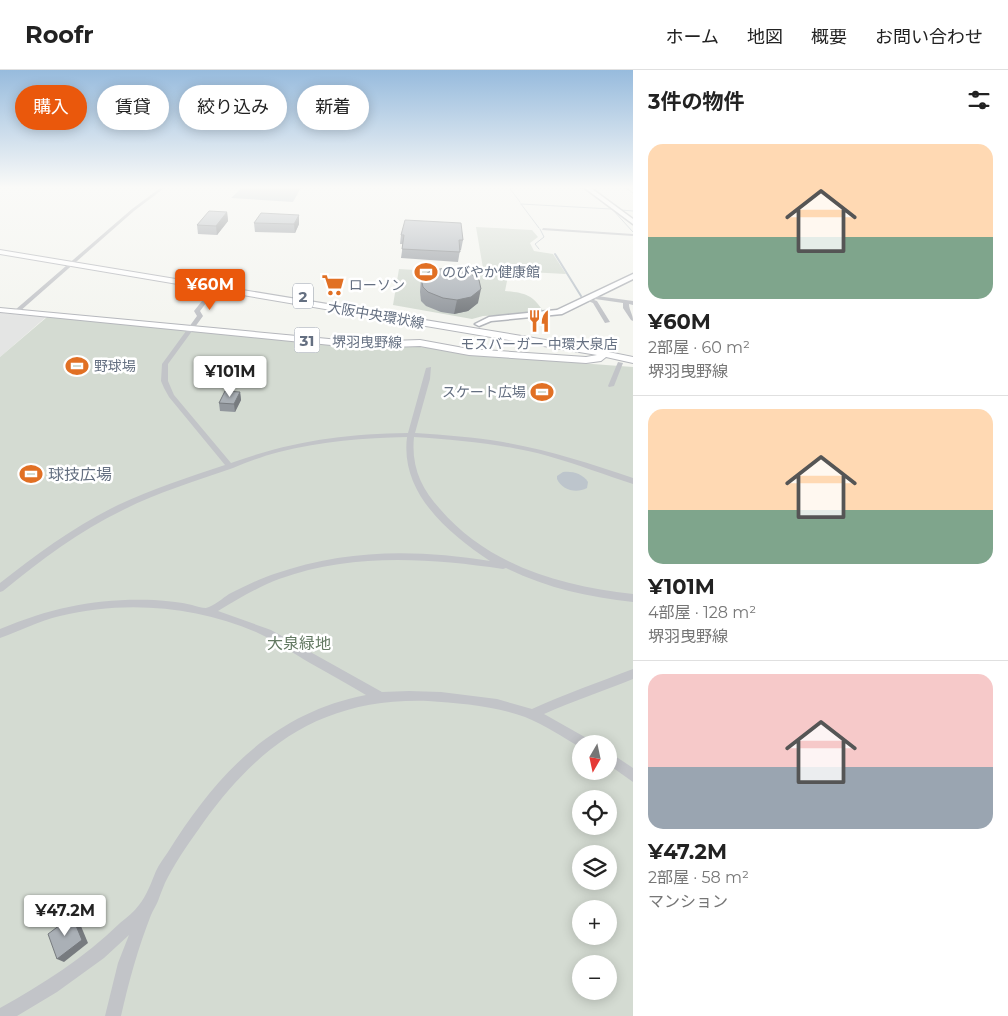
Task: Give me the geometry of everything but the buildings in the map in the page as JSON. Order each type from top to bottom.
[{"type":"main road","name":"大阪中央環状線","points":[[0,246],[74,261],[217,285],[606,350],[633,352]]},
{"type":"main road","name":"大阪中央環状線","points":[[0,252],[74,261]]},
{"type":"main road","name":"大阪中央環状線","points":[[217,285],[479,324],[606,350],[633,360]]},
{"type":"main road","name":"堺羽曳野線","points":[[0,310],[361,345],[420,343],[469,352],[586,360],[598,359],[606,350]]},
{"type":"street","points":[[16,311],[110,230]]},
{"type":"street","points":[[560,230],[633,235]]},
{"type":"street","points":[[479,324],[489,319],[558,312],[633,276]]},
{"type":"street","points":[[217,285],[197,311],[200,316],[165,364],[163,373],[170,396],[230,466]]},
{"type":"street","points":[[588,298],[633,303]]},
{"type":"street","points":[[588,298],[594,302],[607,322]]},
{"type":"street","points":[[626,302],[633,298]]},
{"type":"street","points":[[626,302],[626,308],[633,319]]},
{"type":"street","points":[[611,386],[620,363]]},
{"type":"street","points":[[428,368],[411,435],[410,461],[413,473],[422,492],[435,511],[454,531],[510,567]]},
{"type":"street","points":[[0,588],[65,539],[117,510],[157,492],[230,466],[279,450],[318,442],[369,436],[411,435],[510,444],[556,455],[633,481]]},
{"type":"street","points":[[207,612],[245,590],[289,572],[355,557],[395,555],[436,556],[510,567],[580,590],[633,598]]},
{"type":"street","points":[[0,634],[54,614],[93,606],[154,604],[207,612],[252,626],[282,640],[378,696]]},
{"type":"street","points":[[532,714],[565,699],[633,674]]},
{"type":"street","points":[[113,1016],[126,963],[146,908],[165,868],[202,815],[240,768],[274,737],[320,713],[378,696],[405,695],[454,698],[504,706],[532,714],[572,736]]},
{"type":"street","points":[[618,765],[633,776]]},
{"type":"street","points":[[2,1016],[53,987],[103,950],[146,908]]},
{"type":"shaded area","points":[[1,313],[46,317],[0,357]]},
{"type":"shaded area","points":[[563,472],[573,472],[583,476],[588,482],[587,488],[574,491],[562,486],[557,476]]},
{"type":"green space","name":"のびやか健康館","points":[[477,230],[532,230],[538,237],[530,243],[534,251],[553,254],[566,274],[509,271],[505,291],[527,295],[539,305],[543,311],[542,313],[483,316],[472,319],[393,305],[399,269],[484,274]]},
{"type":"green space","name":"大泉緑地","points":[[47,317],[367,348],[408,346],[472,355],[633,367],[633,1016],[0,1016],[0,357]]},
{"type":"waterway","points":[[539,249],[535,244],[544,237],[541,230]]},
{"type":"waterway","points":[[555,254],[581,296]]},
{"type":"place","name":"のびやか健康館","points":[[426,272]]},
{"type":"place","name":"ローソン","points":[[333,285]]},
{"type":"place","name":"モスバーガー 中環大泉店","points":[[539,321]]},
{"type":"place","name":"野球場","points":[[77,366]]},
{"type":"place","name":"スケート広場","points":[[542,392]]},
{"type":"place","name":"球技広場","points":[[31,474]]}]
